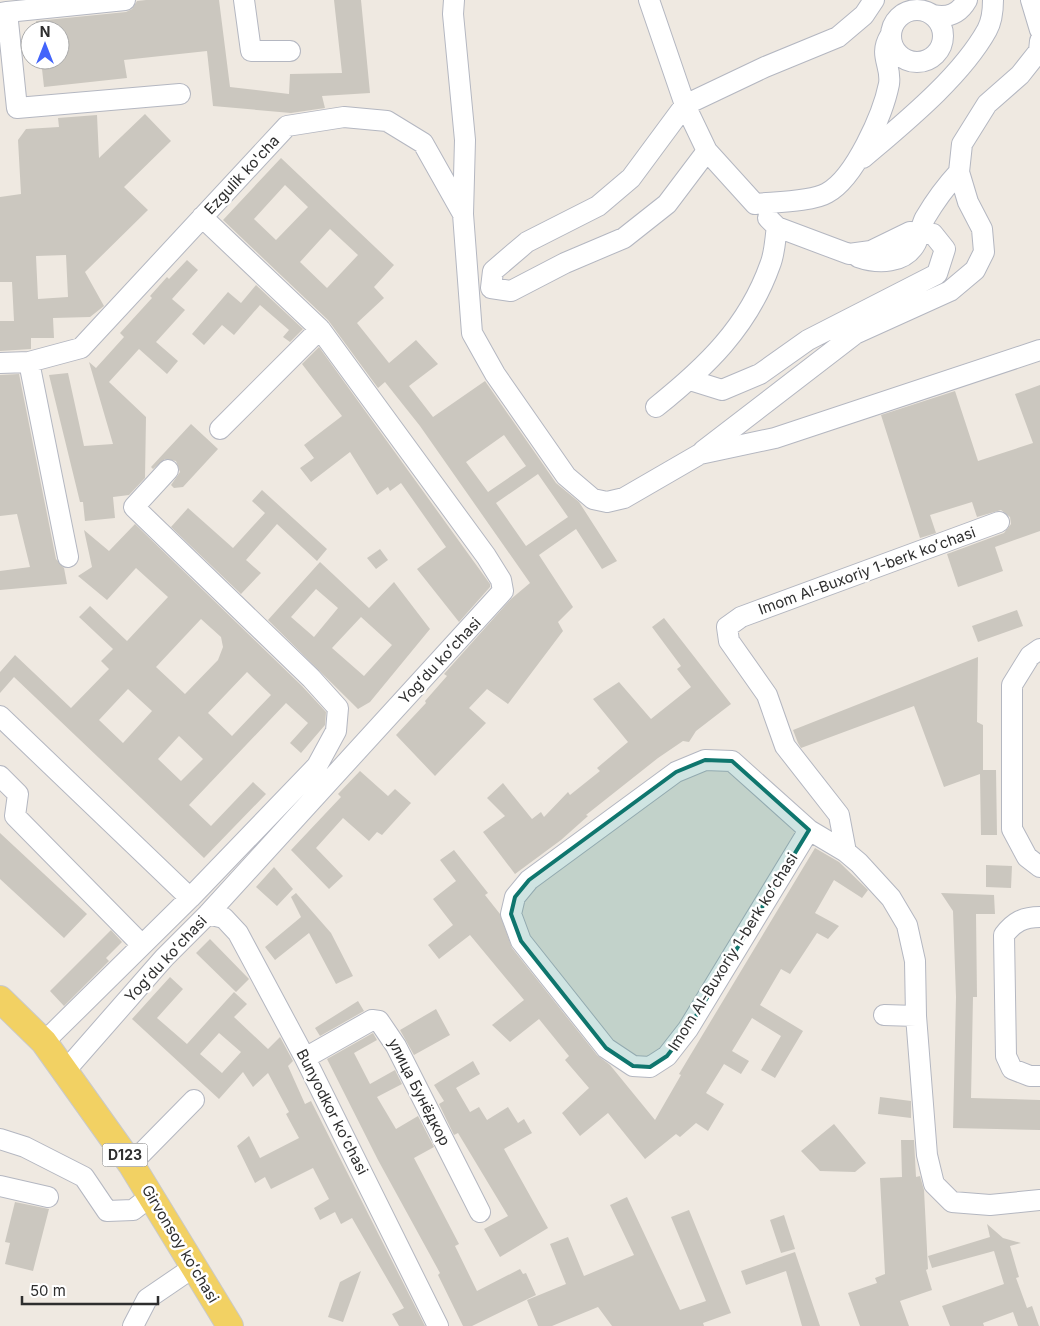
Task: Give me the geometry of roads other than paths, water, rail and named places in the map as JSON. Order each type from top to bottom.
[{"type":"main road","name":"Girvonsoy koʻchasi","points":[[0,999],[44,1042],[131,1164],[230,1326]]},
{"type":"street","points":[[124,0],[4,13],[9,108],[180,94]]},
{"type":"street","points":[[244,0],[251,51],[290,51]]},
{"type":"street","points":[[454,0],[464,140],[463,214],[472,333],[495,374],[566,476],[593,499],[607,502],[624,498],[700,454],[855,334],[950,291],[975,270],[984,252],[982,229],[968,202],[959,172],[962,144],[987,104],[1020,75],[1039,51],[1040,42]]},
{"type":"street","points":[[649,0],[685,105],[707,151],[777,227],[871,262],[898,260],[912,250],[924,220],[941,192],[959,172]]},
{"type":"street","points":[[707,151],[667,204],[624,238],[565,263],[511,291],[492,288],[493,271],[527,242],[598,206],[631,178],[685,105],[765,67],[838,37],[864,15],[874,0]]},
{"type":"street","points":[[854,166],[882,111],[889,82],[884,54],[885,44],[896,20],[902,14],[909,11],[925,9],[941,17],[957,13],[967,0]]},
{"type":"street","points":[[755,204],[798,200],[827,193],[854,166],[901,126],[963,64],[988,29],[993,14],[993,0]]},
{"type":"street","points":[[1031,0],[1040,30]]},
{"type":"street","points":[[890,36],[891,44],[901,57],[916,63],[932,58],[942,45],[943,37],[939,21],[925,9]]},
{"type":"street","name":"Ezgulik ko'cha","points":[[0,363],[29,362],[81,348],[287,126],[344,117],[387,121],[423,143],[463,214]]},
{"type":"street","points":[[202,217],[320,329],[220,429]]},
{"type":"street","points":[[656,406],[690,380],[718,353],[750,308],[771,264],[777,227]]},
{"type":"street","points":[[690,380],[722,390],[760,374],[808,340],[938,274],[945,249],[933,234],[920,233]]},
{"type":"street","name":"Yogʻdu koʻchasi","points":[[65,1071],[164,958],[208,914],[503,591],[501,580],[486,556],[320,329]]},
{"type":"street","points":[[700,454],[775,438],[1034,355]]},
{"type":"street","points":[[29,362],[68,557]]},
{"type":"street","name":"Yogʻdu koʻchasi","points":[[44,1042],[190,898],[317,766],[336,731],[338,708],[311,678],[134,507],[168,470]]},
{"type":"street","name":"Imom Al-Buxoriy 1-berk koʻchasi","points":[[846,852],[839,815],[785,746],[767,695],[729,641],[727,627],[741,617],[999,522]]},
{"type":"street","points":[[1040,649],[1030,656],[1012,685],[1012,829],[1027,857],[1040,867]]},
{"type":"street","points":[[0,716],[190,898]]},
{"type":"street","name":"Imom Al-Buxoriy 1-berk koʻchasi","points":[[809,830],[688,1029],[667,1056],[650,1067],[633,1066],[606,1048],[521,941],[511,914],[515,897],[529,880],[676,772],[705,760],[732,761],[809,830],[846,852],[891,898],[907,925],[915,961],[916,1016],[927,1155],[934,1184],[952,1202],[990,1205],[1040,1200]]},
{"type":"street","points":[[0,776],[18,794],[15,816],[142,945]]},
{"type":"street","name":"Bunyodkor koʻchasi","points":[[208,914],[224,918],[238,933],[305,1058],[438,1326]]},
{"type":"street","points":[[1040,917],[1030,917],[1014,922],[1004,935],[1006,1056],[1012,1070],[1030,1076],[1040,1076]]},
{"type":"street","points":[[884,1015],[916,1016]]},
{"type":"street","name":"улица Бунёдкор","points":[[305,1058],[372,1020],[379,1021],[396,1046],[480,1212]]},
{"type":"street","points":[[131,1164],[194,1100]]},
{"type":"street","points":[[0,1139],[25,1147],[84,1177],[107,1211],[133,1210],[151,1196]]},
{"type":"street","points":[[0,1186],[48,1197]]},
{"type":"street","points":[[133,1326],[147,1299],[194,1267]]}]
